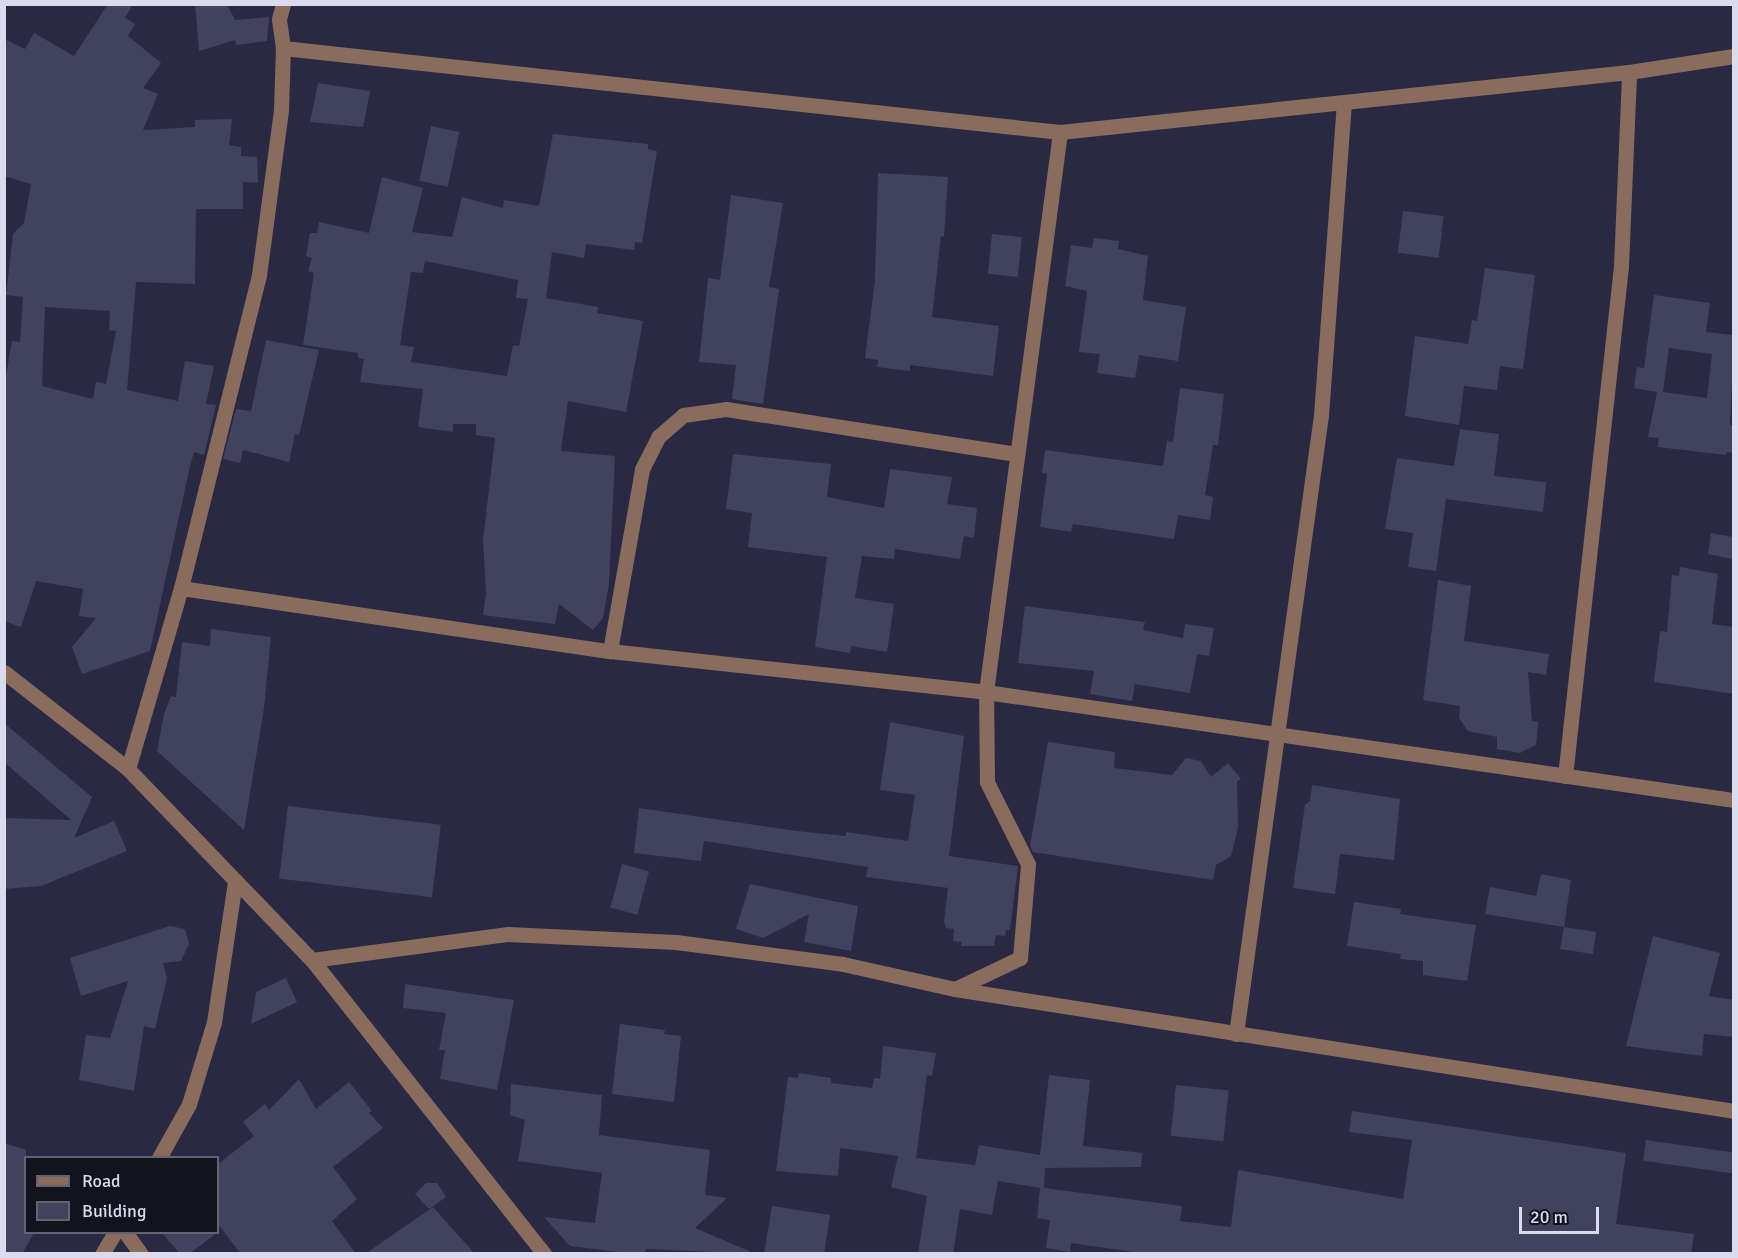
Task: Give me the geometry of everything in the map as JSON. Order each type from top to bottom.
[{"type":"street","points":[[128,768],[181,588],[259,275],[281,110],[283,48],[279,19],[283,4]]},
{"type":"street","points":[[283,48],[1060,132],[1629,72],[1734,56]]},
{"type":"street","points":[[1565,776],[1621,266],[1629,72]]},
{"type":"street","points":[[1236,1034],[1279,735],[1321,415],[1344,103]]},
{"type":"street","points":[[955,990],[1020,958],[1028,864],[987,782],[986,692],[1060,132]]},
{"type":"street","points":[[610,651],[642,469],[658,437],[683,415],[726,409],[1017,454]]},
{"type":"street","points":[[181,588],[610,651],[986,692],[1734,800]]},
{"type":"street","points":[[4,672],[128,768],[312,960],[544,1254]]},
{"type":"street","points":[[160,1156],[189,1104],[214,1022],[235,881]]},
{"type":"street","points":[[312,960],[508,934],[664,941],[843,964],[955,990],[1734,1111]]},
{"type":"street","points":[[102,1254],[114,1234]]},
{"type":"street","points":[[126,1234],[141,1254]]},
{"type":"building","points":[[108,4],[133,4],[125,18],[135,24],[128,36],[161,63],[143,88],[158,94],[143,130],[195,127],[195,120],[232,119],[229,145],[241,147],[241,156],[257,157],[258,183],[243,182],[243,209],[196,209],[195,284],[136,282],[127,390],[178,401],[185,361],[214,366],[206,404],[216,405],[204,455],[194,452],[190,466],[150,651],[82,674],[72,647],[96,618],[79,616],[83,589],[36,581],[21,627],[4,621],[4,387],[12,341],[20,342],[23,297],[6,295],[13,234],[24,223],[31,184],[4,176],[4,39],[25,49],[34,33],[74,56]],"holes":[[[45,307],[110,311],[109,330],[116,331],[106,384],[96,382],[93,399],[42,386]]]},
{"type":"building","points":[[195,4],[227,4],[235,20],[269,17],[267,41],[236,45],[235,40],[199,51]]},
{"type":"building","points":[[318,83],[370,91],[363,127],[310,122]]},
{"type":"building","points":[[431,126],[459,132],[448,187],[419,181]]},
{"type":"building","points":[[553,134],[648,144],[648,149],[657,151],[642,243],[635,242],[634,250],[586,244],[584,258],[552,252],[546,298],[598,307],[597,313],[643,321],[626,412],[568,401],[561,451],[615,456],[609,584],[603,618],[593,630],[559,604],[555,624],[483,615],[486,594],[483,540],[495,438],[476,435],[476,424],[453,424],[453,432],[418,427],[423,389],[360,382],[364,359],[358,358],[358,353],[303,345],[314,273],[308,271],[312,258],[306,256],[310,233],[317,233],[319,222],[369,233],[382,177],[423,188],[412,232],[452,237],[462,197],[503,208],[504,200],[539,206]],"holes":[[[425,261],[518,280],[516,298],[528,299],[519,346],[513,345],[507,376],[411,362],[414,347],[400,345],[411,272],[423,273]]]},
{"type":"building","points":[[878,173],[948,177],[944,237],[941,236],[932,317],[999,326],[993,376],[910,365],[910,371],[877,367],[878,360],[865,358],[875,280]]},
{"type":"building","points":[[731,195],[783,203],[769,287],[779,289],[763,404],[732,399],[736,365],[699,362],[708,278],[720,280]]},
{"type":"building","points":[[1403,211],[1444,216],[1439,258],[1398,253]]},
{"type":"building","points":[[992,234],[1022,237],[1018,277],[988,274]]},
{"type":"building","points":[[1094,238],[1119,241],[1118,249],[1148,256],[1143,300],[1186,307],[1178,361],[1139,355],[1135,378],[1097,373],[1100,354],[1079,352],[1087,291],[1065,286],[1071,245],[1092,248]]},
{"type":"building","points":[[1485,268],[1535,275],[1523,369],[1500,366],[1497,390],[1464,386],[1459,425],[1405,416],[1415,336],[1468,344],[1472,320],[1477,321]]},
{"type":"building","points":[[1654,295],[1710,303],[1706,332],[1734,335],[1730,425],[1734,425],[1734,453],[1727,452],[1726,455],[1658,447],[1659,438],[1648,437],[1657,392],[1634,388],[1637,367],[1644,368]],"holes":[[[1669,348],[1712,354],[1707,398],[1663,392]]]},
{"type":"building","points":[[266,340],[319,350],[299,435],[295,434],[289,462],[243,450],[240,463],[223,459],[236,409],[251,411]]},
{"type":"building","points":[[1180,388],[1224,394],[1218,445],[1213,445],[1205,495],[1213,497],[1210,520],[1178,515],[1174,539],[1073,524],[1071,532],[1040,527],[1047,474],[1042,473],[1045,450],[1163,466],[1167,441],[1173,442]]},
{"type":"building","points":[[1460,429],[1499,434],[1494,476],[1546,482],[1543,512],[1446,499],[1436,571],[1408,567],[1413,533],[1385,529],[1397,458],[1454,466]]},
{"type":"building","points":[[733,454],[831,464],[827,497],[884,508],[890,469],[952,477],[947,504],[977,508],[974,538],[964,536],[960,559],[895,549],[894,559],[862,556],[855,598],[894,604],[887,652],[851,646],[850,653],[815,647],[827,557],[748,547],[752,513],[726,509]]},
{"type":"building","points":[[1711,533],[1733,537],[1732,559],[1708,554]]},
{"type":"building","points":[[1680,567],[1718,574],[1712,624],[1734,627],[1734,694],[1654,682],[1660,631],[1667,632],[1672,575],[1679,576]]},
{"type":"building","points":[[1438,580],[1471,586],[1464,641],[1549,654],[1546,675],[1528,672],[1532,721],[1538,722],[1536,745],[1520,753],[1497,749],[1497,737],[1468,731],[1459,718],[1460,706],[1423,700]]},
{"type":"building","points":[[1025,606],[1145,622],[1143,630],[1183,638],[1185,624],[1214,628],[1209,656],[1197,654],[1190,693],[1135,684],[1132,701],[1090,694],[1094,671],[1018,663]]},
{"type":"building","points":[[211,629],[271,637],[264,708],[244,830],[157,751],[164,714],[171,696],[176,697],[182,642],[210,646]]},
{"type":"building","points":[[890,722],[964,736],[949,856],[1018,866],[1010,930],[1006,930],[1005,936],[996,935],[994,946],[961,946],[962,942],[953,941],[954,929],[946,928],[944,921],[948,888],[866,877],[868,867],[704,841],[701,861],[634,853],[639,808],[797,831],[846,836],[846,832],[908,841],[915,795],[880,790]]},
{"type":"building","points":[[4,723],[92,797],[74,838],[114,821],[127,851],[41,886],[4,889],[4,818],[71,820],[4,762]]},
{"type":"building","points":[[1048,742],[1115,752],[1114,768],[1172,775],[1186,758],[1201,761],[1211,777],[1228,763],[1241,779],[1237,782],[1238,828],[1231,856],[1216,865],[1213,880],[1033,852],[1030,846]]},
{"type":"building","points":[[1312,785],[1400,799],[1394,860],[1340,854],[1335,894],[1293,888],[1305,805],[1310,801]]},
{"type":"building","points":[[288,806],[441,825],[432,897],[279,878]]},
{"type":"building","points":[[622,864],[649,871],[637,915],[610,907]]},
{"type":"building","points":[[1541,874],[1571,880],[1564,927],[1485,914],[1490,887],[1536,896]]},
{"type":"building","points":[[750,884],[858,906],[851,951],[804,942],[809,914],[763,938],[736,929]]},
{"type":"building","points":[[1354,902],[1401,909],[1400,914],[1476,925],[1467,981],[1423,975],[1423,961],[1400,959],[1401,954],[1347,946]]},
{"type":"building","points":[[170,926],[185,929],[189,944],[181,961],[163,963],[167,978],[155,1029],[144,1026],[134,1091],[79,1080],[86,1035],[110,1038],[128,981],[81,996],[70,958]]},
{"type":"building","points":[[1564,927],[1596,932],[1593,954],[1560,949]]},
{"type":"building","points":[[1653,936],[1720,953],[1709,996],[1734,1000],[1734,1037],[1704,1034],[1702,1056],[1626,1046]]},
{"type":"building","points":[[286,978],[297,1002],[251,1024],[256,992]]},
{"type":"building","points":[[405,984],[514,1000],[497,1090],[440,1079],[445,1050],[439,1050],[446,1013],[403,1008]]},
{"type":"building","points":[[620,1024],[665,1030],[664,1034],[681,1036],[674,1102],[612,1094]]},
{"type":"building","points":[[883,1046],[936,1053],[932,1076],[927,1075],[916,1158],[975,1165],[979,1145],[1040,1155],[1049,1075],[1090,1080],[1083,1146],[1142,1153],[1141,1167],[1045,1168],[1044,1188],[1182,1206],[1180,1221],[1231,1227],[1238,1170],[1403,1199],[1412,1140],[1349,1132],[1352,1111],[1626,1153],[1616,1224],[1694,1234],[1691,1254],[1147,1254],[1071,1243],[1070,1252],[1046,1248],[1050,1220],[1037,1218],[1040,1188],[998,1181],[992,1215],[960,1209],[953,1254],[918,1254],[927,1196],[891,1187],[898,1156],[840,1148],[838,1176],[776,1171],[788,1077],[798,1078],[799,1073],[831,1078],[831,1083],[872,1088],[874,1078],[880,1079]]},
{"type":"building","points":[[299,1079],[316,1109],[349,1082],[372,1111],[369,1113],[383,1128],[333,1167],[357,1199],[332,1221],[356,1254],[241,1254],[219,1225],[219,1163],[254,1136],[243,1122],[265,1104],[269,1110]]},
{"type":"building","points":[[511,1084],[602,1095],[599,1135],[710,1150],[705,1195],[727,1198],[695,1228],[756,1254],[646,1249],[645,1254],[634,1254],[570,1246],[544,1217],[595,1223],[602,1173],[518,1161],[525,1120],[510,1115]]},
{"type":"building","points":[[1176,1085],[1229,1091],[1223,1141],[1171,1136]]},
{"type":"building","points":[[1646,1140],[1734,1152],[1731,1173],[1643,1161]]},
{"type":"building","points":[[4,1143],[26,1150],[26,1156],[24,1156],[24,1234],[33,1234],[22,1254],[4,1254]]},
{"type":"building","points":[[426,1183],[437,1183],[446,1197],[429,1209],[415,1194]]},
{"type":"building","points":[[772,1206],[830,1215],[824,1254],[764,1254]]},
{"type":"building","points":[[433,1207],[475,1254],[365,1254]]},
{"type":"building","points":[[163,1234],[216,1234],[189,1254],[180,1254]]}]
